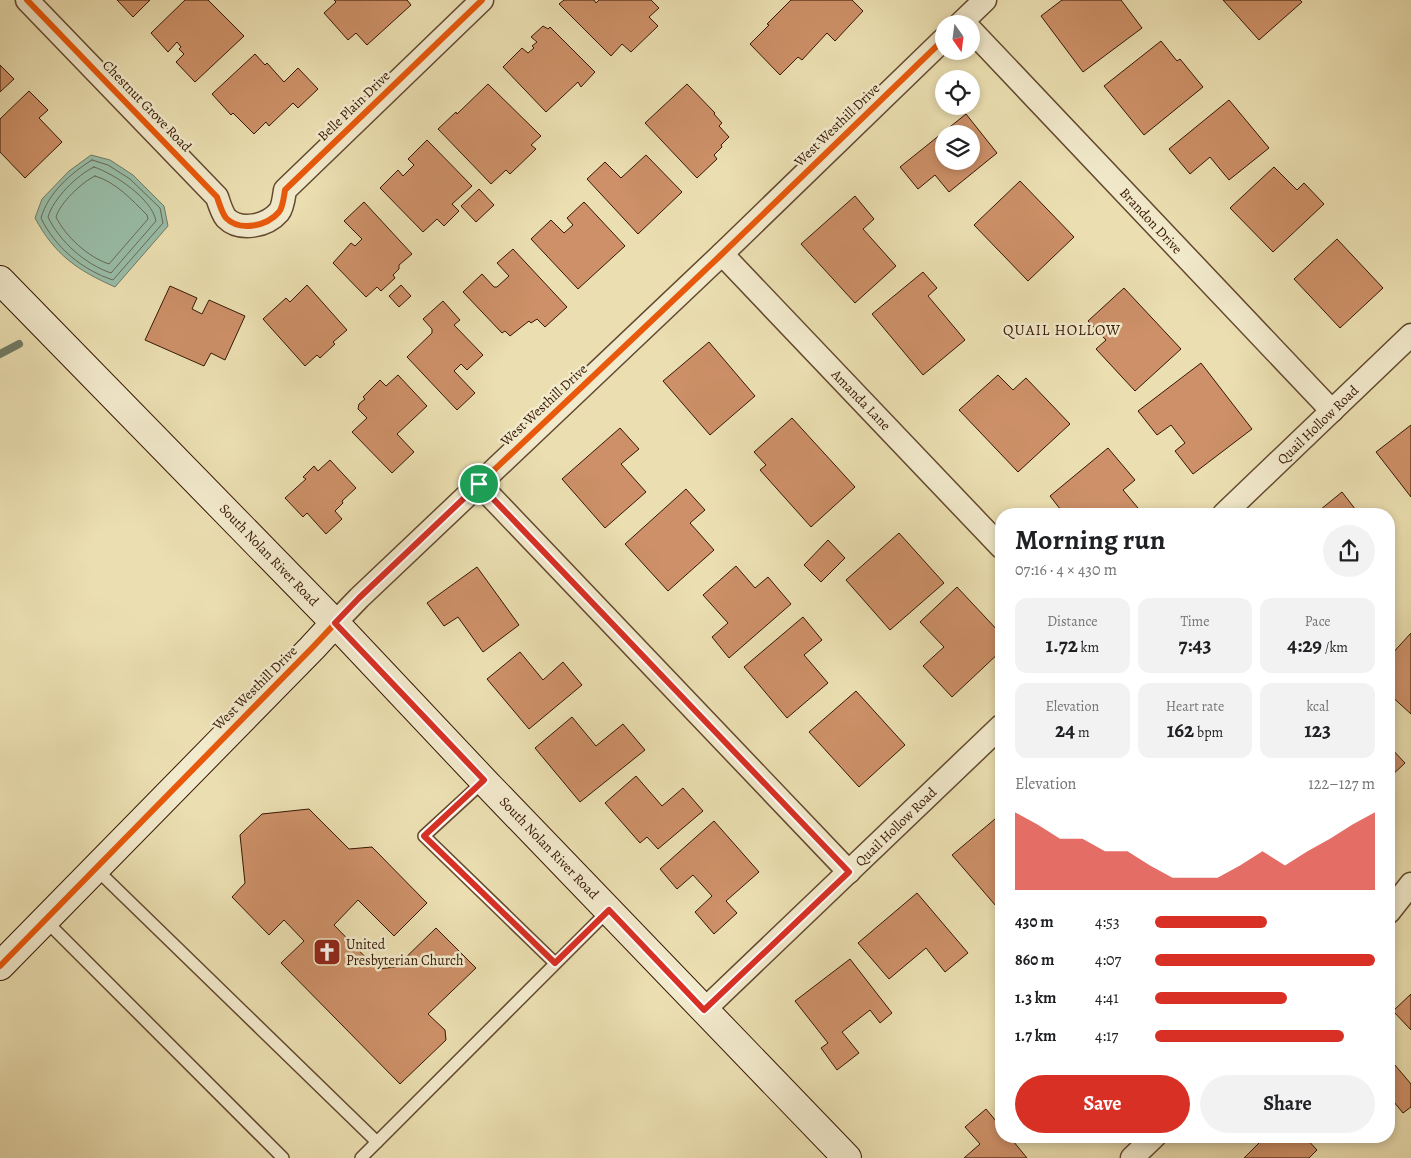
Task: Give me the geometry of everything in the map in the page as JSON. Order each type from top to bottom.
[{"type":"main road","name":"South Nolan River Road","points":[[0,280],[335,623],[704,1010],[839,1155]]},
{"type":"main road","name":"West Westhill Drive","points":[[0,966],[335,623]]},
{"type":"street","name":"Chestnut Grove Road","points":[[27,0],[217,196],[225,217],[236,224],[248,225]]},
{"type":"street","name":"Belle Plain Drive","points":[[248,225],[257,225],[270,220],[279,212],[285,190],[482,0]]},
{"type":"street","points":[[973,15],[985,0]]},
{"type":"street","name":"Brandon Drive","points":[[980,41],[1332,411]]},
{"type":"street","name":"West Westhill Drive","points":[[335,623],[935,48]]},
{"type":"street","name":"Amanda Lane","points":[[722,254],[995,541]]},
{"type":"street","name":"Quail Hollow Road","points":[[1230,508],[1411,336]]},
{"type":"street","points":[[479,484],[849,872]]},
{"type":"street","name":"Quail Hollow Road","points":[[704,1010],[995,732]]},
{"type":"street","points":[[1395,904],[1411,884]]},
{"type":"street","points":[[1132,1158],[1148,1143]]},
{"type":"lane","points":[[484,780],[424,836],[555,963]]},
{"type":"lane","points":[[95,868],[377,1142]]},
{"type":"lane","points":[[360,1158],[609,910]]},
{"type":"lane","points":[[45,920],[284,1158]]},
{"type":"water","points":[[91,155],[110,160],[133,175],[164,206],[168,226],[115,287],[89,274],[68,260],[51,242],[35,218],[42,199],[69,171]]},
{"type":"building","points":[[117,0],[150,0],[133,17]]},
{"type":"building","points":[[185,0],[208,0],[244,36],[195,82],[176,62],[184,54],[179,49],[181,47],[177,42],[168,52],[151,33]]},
{"type":"building","points":[[334,0],[407,0],[411,5],[367,45],[356,33],[348,40],[324,13],[336,2]]},
{"type":"building","points":[[564,0],[594,0],[596,3],[599,0],[651,0],[659,8],[649,17],[658,26],[631,52],[622,44],[611,56],[559,4]]},
{"type":"building","points":[[791,0],[852,0],[863,11],[835,41],[827,33],[802,60],[798,57],[780,75],[750,44]]},
{"type":"building","points":[[1062,0],[1121,0],[1142,28],[1083,72],[1041,16]]},
{"type":"building","points":[[1223,0],[1300,0],[1302,2],[1259,40]]},
{"type":"building","points":[[543,26],[548,29],[550,27],[595,72],[581,87],[578,82],[546,112],[503,67],[522,48],[528,53],[534,48],[532,46],[537,42],[531,37]]},
{"type":"building","points":[[1161,41],[1177,61],[1180,59],[1203,87],[1144,135],[1104,86]]},
{"type":"building","points":[[255,54],[265,65],[267,63],[284,82],[298,68],[318,89],[298,108],[293,103],[269,126],[266,122],[254,134],[233,113],[231,115],[212,94]]},
{"type":"building","points":[[0,65],[14,79],[0,92]]},
{"type":"building","points":[[488,84],[541,136],[531,145],[536,149],[510,174],[506,170],[491,184],[438,129],[456,112],[457,114]]},
{"type":"building","points":[[687,84],[715,113],[722,123],[719,126],[729,137],[714,155],[717,159],[697,178],[645,123]]},
{"type":"building","points":[[29,91],[48,110],[39,118],[62,142],[25,178],[0,152],[0,119]]},
{"type":"building","points":[[1229,100],[1269,148],[1229,180],[1210,157],[1190,174],[1169,149]]},
{"type":"building","points":[[965,115],[975,125],[952,125]]},
{"type":"building","points":[[980,132],[997,153],[980,167]]},
{"type":"building","points":[[935,139],[935,170],[976,170],[949,192],[935,175],[918,189],[900,167]]},
{"type":"building","points":[[427,140],[472,186],[452,204],[459,211],[444,226],[437,219],[423,232],[380,188],[398,170],[403,176],[414,165],[408,159]]},
{"type":"building","points":[[646,155],[682,192],[638,234],[587,179],[605,162],[621,178]]},
{"type":"building","points":[[1274,167],[1297,190],[1304,183],[1324,204],[1273,252],[1230,208]]},
{"type":"building","points":[[1020,181],[1074,237],[1028,281],[974,225]]},
{"type":"building","points":[[479,189],[494,205],[476,222],[461,206]]},
{"type":"building","points":[[855,196],[874,219],[863,229],[896,266],[855,303],[801,244]]},
{"type":"building","points":[[364,202],[412,254],[399,265],[399,269],[393,275],[395,278],[381,291],[377,287],[366,297],[333,263],[351,243],[355,246],[362,239],[344,221]]},
{"type":"building","points":[[584,202],[625,246],[578,289],[531,239],[551,220],[564,233],[573,225],[567,218]]},
{"type":"building","points":[[1337,239],[1383,288],[1340,328],[1294,279]]},
{"type":"building","points":[[513,249],[567,307],[545,327],[537,319],[531,323],[529,321],[510,336],[505,331],[502,333],[463,292],[482,274],[494,287],[497,287],[509,276],[497,263]]},
{"type":"building","points":[[923,272],[937,288],[928,296],[965,340],[923,375],[872,314]]},
{"type":"building","points":[[307,285],[347,330],[333,342],[335,344],[320,358],[317,355],[305,366],[263,319],[286,298],[290,302]]},
{"type":"building","points":[[401,285],[411,296],[399,307],[389,296]]},
{"type":"building","points":[[170,286],[197,298],[192,309],[202,314],[209,300],[245,316],[225,360],[211,353],[204,366],[145,340]]},
{"type":"building","points":[[1124,288],[1181,349],[1135,391],[1096,349],[1106,340],[1088,321]]},
{"type":"building","points":[[443,301],[460,320],[454,325],[483,355],[467,370],[461,364],[454,371],[475,393],[457,410],[407,357],[432,333],[432,329],[423,319]]},
{"type":"building","points":[[709,342],[755,396],[710,435],[663,381]]},
{"type":"building","points":[[1201,363],[1252,429],[1193,474],[1175,451],[1185,443],[1171,425],[1157,435],[1138,411]]},
{"type":"building","points":[[398,375],[427,406],[397,434],[414,452],[392,473],[352,432],[367,418],[358,409],[359,404],[365,399],[363,397],[380,380],[386,386]]},
{"type":"building","points":[[998,375],[1013,390],[1026,378],[1070,424],[1018,472],[959,410]]},
{"type":"building","points":[[792,418],[855,487],[811,527],[760,470],[766,465],[754,452]]},
{"type":"building","points":[[1411,425],[1411,497],[1376,452]]},
{"type":"building","points":[[620,428],[639,449],[621,464],[646,492],[605,528],[562,479]]},
{"type":"building","points":[[1108,448],[1135,480],[1123,490],[1138,508],[1059,508],[1050,496]]},
{"type":"building","points":[[330,460],[356,488],[342,501],[343,503],[335,511],[342,519],[326,534],[307,513],[303,517],[285,498],[306,479],[303,477],[314,466],[318,471]]},
{"type":"building","points":[[686,489],[705,510],[690,523],[714,550],[668,591],[625,544]]},
{"type":"building","points":[[1342,492],[1354,508],[1322,508]]},
{"type":"building","points":[[899,533],[944,583],[890,630],[846,580]]},
{"type":"building","points":[[828,540],[845,558],[821,582],[804,565]]},
{"type":"building","points":[[736,566],[755,588],[768,577],[791,604],[729,658],[712,637],[728,623],[703,595]]},
{"type":"building","points":[[477,567],[519,625],[483,652],[458,617],[444,626],[427,603]]},
{"type":"building","points":[[957,587],[995,628],[995,657],[952,697],[923,666],[944,647],[920,622]]},
{"type":"building","points":[[803,617],[822,640],[804,655],[828,683],[787,718],[744,667]]},
{"type":"building","points":[[1411,633],[1411,714],[1395,699],[1395,650]]},
{"type":"building","points":[[520,652],[543,680],[563,662],[582,685],[529,729],[487,679]]},
{"type":"building","points":[[856,691],[905,745],[859,787],[809,732]]},
{"type":"building","points":[[572,717],[596,746],[623,724],[645,750],[580,802],[535,748]]},
{"type":"building","points":[[1395,752],[1405,763],[1395,772]]},
{"type":"building","points":[[636,776],[662,806],[683,788],[703,811],[658,849],[647,837],[640,843],[605,803]]},
{"type":"building","name":"United Presbyterian Church","points":[[309,809],[349,849],[372,847],[427,903],[394,936],[358,900],[334,925],[377,969],[396,967],[436,928],[476,968],[428,1014],[445,1030],[446,1040],[400,1084],[281,963],[304,941],[284,920],[269,935],[232,897],[245,883],[240,835],[262,814]]},
{"type":"building","points":[[995,819],[995,905],[952,855]]},
{"type":"building","points":[[714,821],[759,872],[726,901],[737,913],[714,934],[695,912],[712,896],[693,875],[677,889],[660,869]]},
{"type":"building","points":[[917,893],[968,953],[945,972],[926,948],[889,979],[858,943]]},
{"type":"building","points":[[850,959],[892,1013],[880,1023],[870,1010],[842,1032],[859,1053],[837,1070],[821,1048],[828,1043],[795,1001]]},
{"type":"building","points":[[1411,994],[1411,1030],[1395,1013],[1395,1009]]},
{"type":"building","points":[[1395,1065],[1411,1084],[1411,1107],[1403,1113],[1395,1103]]},
{"type":"building","points":[[986,1109],[995,1120],[995,1143],[1015,1143],[1027,1158],[964,1158],[980,1144],[965,1127]]},
{"type":"building","points":[[1259,1143],[1310,1143],[1317,1150],[1309,1158],[1244,1158]]},
{"type":"waterway","points":[[0,354],[19,344]]},
{"type":"cycle path","points":[[27,0],[217,197],[226,218],[238,225],[246,226],[261,224],[274,217],[279,212],[285,190],[482,0]]},
{"type":"cycle path","points":[[0,966],[359,598],[722,254],[935,48]]},
{"type":"place","name":"United Presbyterian Church","points":[[327,952]]},
{"type":"district","name":"QUAIL HOLLOW","points":[[1062,330]]},
{"type":"route","points":[[479,484],[849,872],[704,1010],[609,910],[555,963],[424,836],[484,780],[335,623],[479,484]]}]
